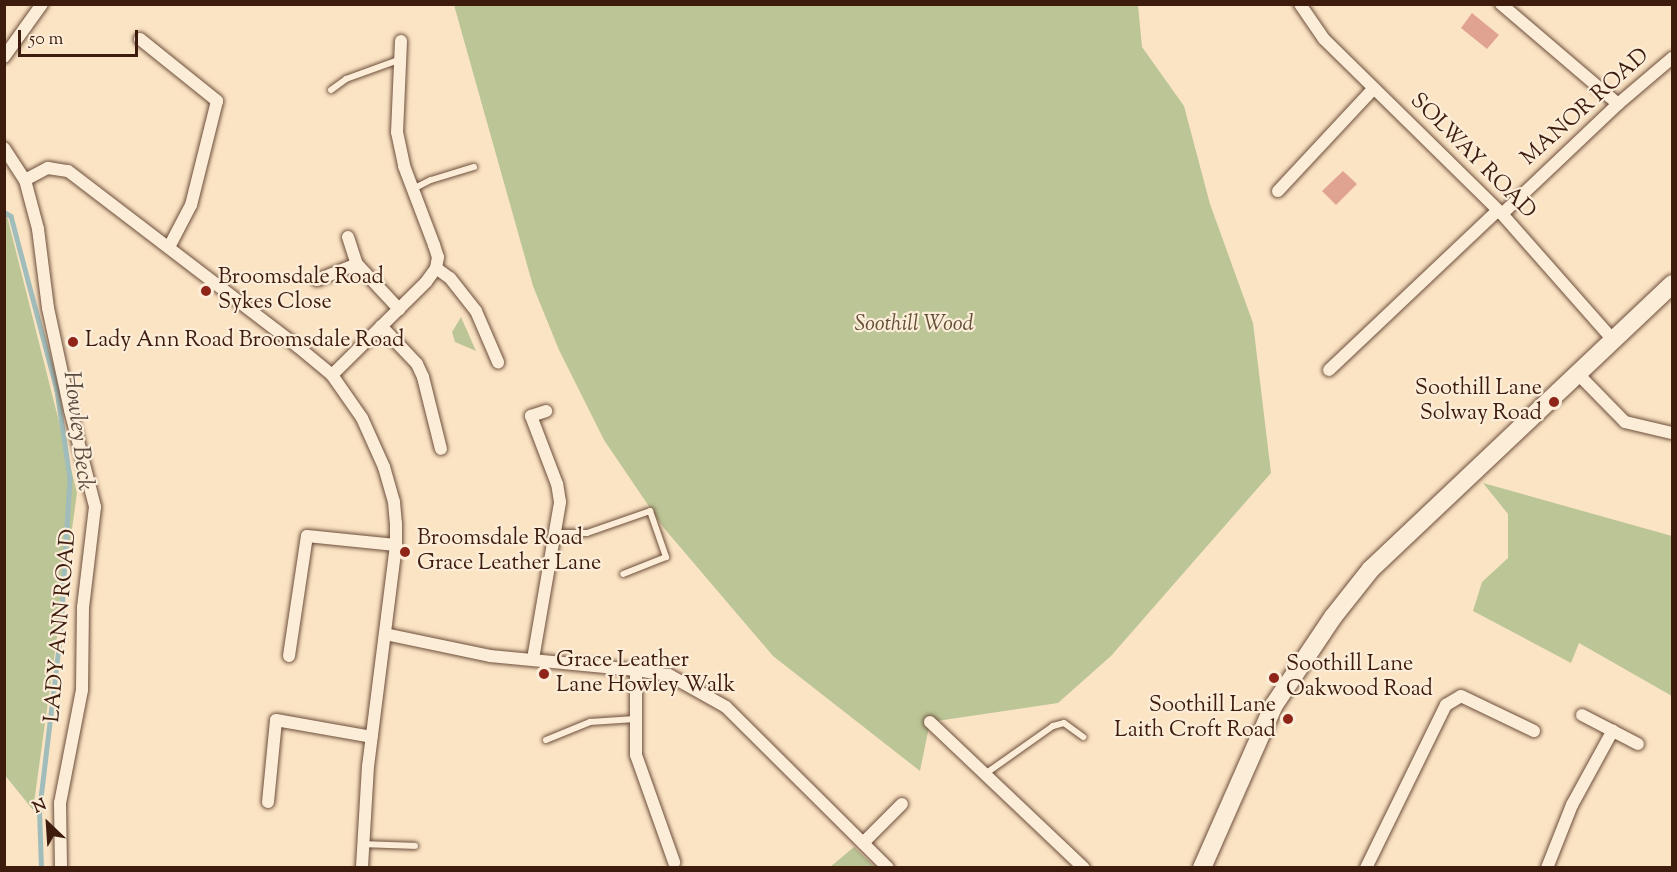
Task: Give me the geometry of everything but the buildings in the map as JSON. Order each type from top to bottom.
[{"type":"main road","points":[[1202,867],[1274,705],[1333,617],[1371,569],[1672,284]]},
{"type":"street","points":[[4,57],[42,4]]},
{"type":"street","name":"SOLWAY ROAD","points":[[1300,4],[1324,39],[1500,212],[1613,340]]},
{"type":"street","points":[[1501,4],[1618,104]]},
{"type":"street","points":[[140,39],[217,100],[191,205],[169,246]]},
{"type":"street","points":[[332,375],[399,309],[436,268],[438,257],[404,166],[397,132],[401,41]]},
{"type":"street","name":"MANOR ROAD","points":[[1329,370],[1618,104],[1672,58]]},
{"type":"street","points":[[1278,191],[1373,89]]},
{"type":"street","name":"LADY ANN ROAD","points":[[4,148],[10,167],[24,180],[38,229],[48,308],[94,507],[83,607],[82,690],[60,803],[61,867]]},
{"type":"street","points":[[24,180],[48,168],[68,171],[169,246],[332,375],[362,418],[384,467],[394,502],[396,545],[372,737],[362,867]]},
{"type":"street","points":[[348,237],[357,264],[399,309]]},
{"type":"street","points":[[317,280],[357,264]]},
{"type":"street","points":[[436,268],[450,279],[476,312],[498,362]]},
{"type":"street","points":[[381,326],[417,364],[423,377],[441,449]]},
{"type":"street","points":[[1578,374],[1625,422],[1672,433]]},
{"type":"street","points":[[533,659],[560,502],[557,484],[531,416],[546,411]]},
{"type":"street","points":[[289,656],[307,536],[396,545]]},
{"type":"street","points":[[385,634],[490,656],[669,675],[726,707],[888,867]]},
{"type":"street","points":[[636,670],[636,755],[674,862]]},
{"type":"street","points":[[1366,867],[1446,705],[1461,696],[1534,731]]},
{"type":"street","points":[[1582,715],[1638,744]]},
{"type":"street","points":[[268,802],[276,720],[372,737]]},
{"type":"street","points":[[930,722],[1084,867]]},
{"type":"street","points":[[1547,867],[1572,805],[1612,730]]},
{"type":"street","points":[[863,843],[902,804]]},
{"type":"lane","points":[[331,90],[346,79],[401,59]]},
{"type":"lane","points":[[413,189],[431,180],[474,167]]},
{"type":"lane","points":[[554,532],[586,533],[650,511],[666,557],[623,574]]},
{"type":"lane","points":[[546,740],[590,722],[636,718]]},
{"type":"lane","points":[[985,774],[1053,726],[1064,723],[1083,737]]},
{"type":"lane","points":[[362,844],[415,846]]},
{"type":"green space","name":"Soothill Wood","points":[[454,5],[1138,5],[1142,47],[1184,106],[1210,204],[1253,323],[1271,473],[1111,656],[1058,703],[930,722],[920,771],[773,656],[663,527],[604,440],[559,350],[533,286]]},
{"type":"green space","points":[[4,204],[77,493],[33,810],[4,774]]},
{"type":"green space","points":[[461,317],[476,351],[455,342],[452,332]]},
{"type":"green space","points":[[1483,483],[1672,536],[1672,696],[1579,643],[1571,663],[1473,611],[1482,582],[1508,558],[1508,514]]},
{"type":"green space","points":[[854,847],[875,867],[830,867]]},
{"type":"waterway","name":"Howley Beck","points":[[4,212],[11,216],[57,390],[70,478],[61,628]]},
{"type":"waterway","name":"Howley Beck","points":[[41,868],[39,811],[59,644]]},
{"type":"place","name":"Broomsdale Road Sykes Close","points":[[206,291]]},
{"type":"place","name":"Lady Ann Road Broomsdale Road","points":[[73,342]]},
{"type":"place","name":"Soothill Lane Solway Road","points":[[1554,402]]},
{"type":"place","name":"Broomsdale Road Grace Leather Lane","points":[[405,552]]},
{"type":"place","name":"Grace Leather Lane Howley Walk","points":[[544,674]]},
{"type":"place","name":"Soothill Lane Oakwood Road","points":[[1274,678]]},
{"type":"place","name":"Soothill Lane Laith Croft Road","points":[[1288,719]]}]
